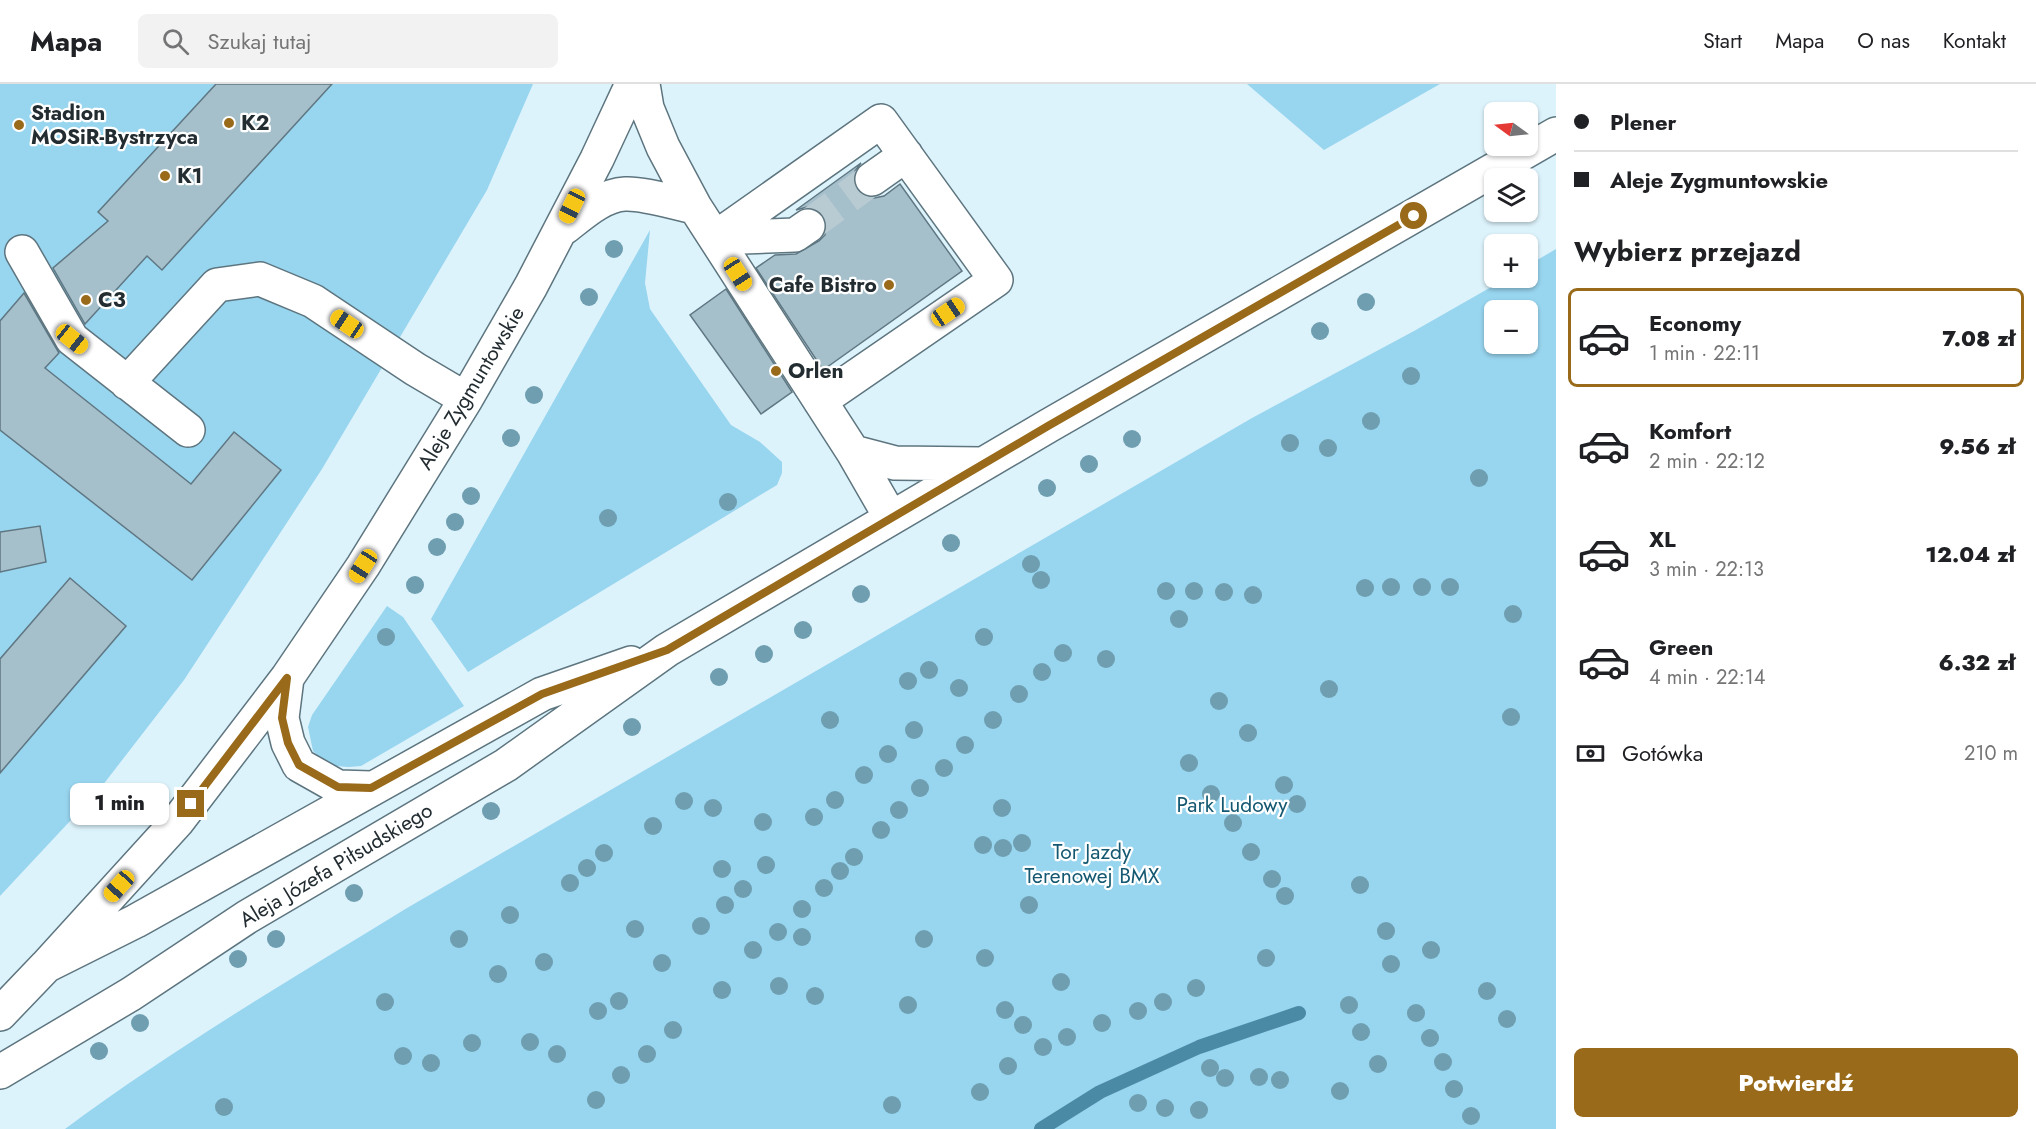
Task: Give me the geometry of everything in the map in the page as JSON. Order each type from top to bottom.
[{"type":"street","name":"Aleje Zygmuntowskie","points":[[46,966],[177,822],[287,678],[384,533],[466,399],[531,286],[597,159],[632,84]]},
{"type":"street","points":[[643,84],[647,108],[663,147],[695,207],[853,452],[891,518]]},
{"type":"street","points":[[715,238],[881,121],[996,280],[820,400]]},
{"type":"street","name":"Aleja Józefa Piłsudskiego","points":[[0,1072],[131,994],[247,917],[506,765],[667,650],[984,464],[1556,135]]},
{"type":"street","points":[[872,179],[906,155]]},
{"type":"street","points":[[560,231],[610,197],[625,194],[695,207]]},
{"type":"street","points":[[715,238],[795,235],[808,226]]},
{"type":"street","points":[[22,252],[72,339],[188,430]]},
{"type":"street","points":[[127,383],[217,285],[260,279],[313,301],[415,369],[466,399]]},
{"type":"street","points":[[853,452],[895,463],[984,464]]},
{"type":"street","name":"Aleja Józefa Piłsudskiego","points":[[5,999],[46,966],[136,921],[542,694],[667,650]]},
{"type":"street","name":"Aleje Zygmuntowskie","points":[[287,678],[282,718],[288,743],[299,765],[338,787],[371,788]]},
{"type":"green space","points":[[0,84],[533,84],[487,190],[322,469],[184,680],[99,790],[0,896]]},
{"type":"green space","points":[[1247,84],[1440,84],[1324,150]]},
{"type":"green space","points":[[650,230],[645,283],[650,309],[731,425],[760,442],[782,462],[782,473],[777,485],[468,672],[431,619]]},
{"type":"green space","name":"Park Ludowy","points":[[1556,249],[1556,1129],[65,1129],[191,1042],[407,908],[1252,418],[1489,288],[1538,288],[1538,260]]},
{"type":"green space","points":[[387,606],[403,617],[464,706],[361,766],[335,766],[322,760],[313,751],[308,727],[312,715]]},
{"type":"building","points":[[216,84],[332,84],[162,270],[147,256],[85,324],[53,268],[108,221],[98,212]]},
{"type":"building","points":[[861,163],[855,171],[853,180],[857,190],[865,196],[874,198],[884,196],[900,184],[962,271],[823,370],[756,268],[775,255],[796,254],[825,235],[827,225],[823,215],[807,207],[796,210]]},
{"type":"building","points":[[726,289],[792,392],[761,414],[690,315]]},
{"type":"building","points":[[24,293],[59,353],[45,368],[191,484],[234,432],[281,470],[192,580],[0,430],[0,321]]},
{"type":"building","points":[[40,526],[46,562],[0,572],[0,532]]},
{"type":"building","points":[[70,578],[126,626],[0,773],[0,659]]},
{"type":"waterway","points":[[1041,1129],[1100,1092],[1199,1047],[1299,1013]]},
{"type":"tunnel","points":[[808,226],[872,179]]},
{"type":"place","name":"K2","points":[[229,123]]},
{"type":"place","name":"Stadion MOSiR-Bystrzyca","points":[[19,125]]},
{"type":"place","name":"K1","points":[[165,176]]},
{"type":"place","name":"Cafe Bistro","points":[[889,285]]},
{"type":"place","name":"C3","points":[[86,300]]},
{"type":"place","name":"Orlen","points":[[776,371]]},
{"type":"route","points":[[191,804],[287,678],[282,718],[288,743],[299,765],[338,787],[371,788],[542,694],[667,650],[1048,426],[1414,216]]},
{"type":"park label","name":"Tor Jazdy Terenowej BMX","points":[[1092,864]]}]
